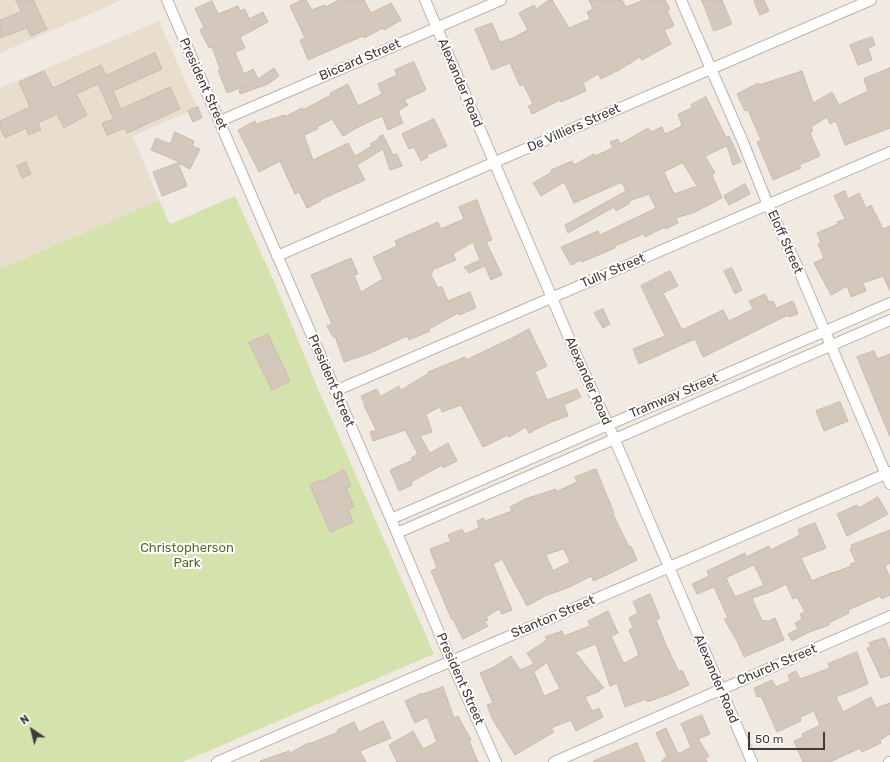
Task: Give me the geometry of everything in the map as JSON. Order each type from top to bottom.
[{"type":"street","name":"President Street","points":[[167,0],[451,661],[496,762]]},
{"type":"street","name":"Alexander Road","points":[[425,0],[752,762]]},
{"type":"street","name":"Biccard Street","points":[[220,121],[501,0]]},
{"type":"street","name":"Eloff Street","points":[[681,0],[712,69],[768,204],[797,266],[824,332],[888,473],[890,484]]},
{"type":"street","name":"De Villiers Street","points":[[277,256],[871,0]]},
{"type":"street","name":"Tully Street","points":[[335,391],[890,152]]},
{"type":"street","name":"Tramway Street","points":[[391,519],[890,303]]},
{"type":"street","name":"Tramway Street","points":[[397,533],[890,320]]},
{"type":"street","points":[[498,472],[504,486]]},
{"type":"street","name":"Stanton Street","points":[[217,762],[238,758],[451,661],[888,473]]},
{"type":"street","name":"Church Street","points":[[554,762],[890,616]]},
{"type":"shaded area","points":[[0,0],[122,0],[0,53]]},
{"type":"shaded area","points":[[159,21],[197,108],[133,136],[159,200],[0,269],[0,88]]},
{"type":"green space","name":"Christopherson Park","points":[[235,196],[276,286],[313,377],[434,654],[183,762],[0,762],[0,269],[159,200],[170,224]]},
{"type":"building","points":[[16,0],[33,0],[47,29],[31,36],[27,28],[0,38],[0,20],[21,12]]},
{"type":"building","points":[[302,0],[306,0],[312,10],[325,5],[326,7],[339,0],[364,0],[371,13],[391,3],[401,20],[384,30],[383,28],[364,38],[363,36],[308,60],[300,40],[305,38],[290,6]]},
{"type":"building","points":[[549,0],[552,0],[569,28],[590,19],[587,12],[593,9],[589,0],[622,0],[626,7],[644,0],[665,0],[670,9],[667,10],[674,26],[664,30],[671,44],[642,60],[640,57],[601,79],[598,74],[583,83],[586,91],[561,102],[560,100],[532,114],[528,106],[533,104],[523,84],[520,86],[510,63],[492,70],[475,29],[492,23],[500,42],[516,37],[528,30],[519,13],[534,5],[536,9]]},
{"type":"building","points":[[702,0],[722,0],[732,24],[714,31]]},
{"type":"building","points":[[754,0],[764,0],[769,11],[760,15]]},
{"type":"building","points":[[212,1],[218,14],[238,6],[240,11],[245,9],[249,19],[263,12],[268,22],[240,37],[245,48],[235,52],[244,74],[253,69],[258,79],[274,68],[279,76],[268,84],[240,94],[239,90],[247,85],[227,93],[218,70],[220,69],[212,47],[209,48],[200,30],[204,27],[195,9]]},
{"type":"building","points":[[872,37],[875,45],[868,48],[872,60],[858,65],[850,45]]},
{"type":"building","points":[[155,53],[162,69],[113,91],[121,109],[170,87],[180,109],[127,133],[125,128],[107,135],[102,123],[114,119],[98,84],[76,94],[87,115],[64,128],[57,114],[38,123],[41,130],[28,135],[26,128],[5,138],[0,127],[0,121],[30,107],[19,82],[44,71],[53,88],[101,65],[106,75]]},
{"type":"building","points":[[414,62],[426,90],[404,100],[408,105],[398,111],[403,123],[388,130],[382,116],[343,136],[332,119],[317,127],[318,129],[304,135],[313,160],[348,143],[355,156],[372,146],[370,144],[383,135],[393,155],[397,154],[402,166],[390,170],[383,149],[357,165],[365,180],[320,200],[321,201],[307,208],[299,192],[295,194],[280,161],[259,172],[238,130],[255,121],[256,124],[285,115],[285,117],[302,108],[303,110],[331,95],[330,93],[348,84],[358,106],[382,94],[378,84],[397,75],[395,70]]},
{"type":"building","points":[[890,68],[890,128],[845,145],[836,121],[830,124],[827,117],[811,127],[813,131],[810,133],[820,156],[799,165],[801,168],[773,180],[757,142],[761,140],[748,110],[745,111],[737,94],[758,83],[759,85],[802,71],[813,103],[832,92],[839,105],[868,91],[864,79]]},
{"type":"building","points":[[706,97],[726,137],[729,136],[741,162],[733,165],[727,146],[705,156],[715,173],[712,175],[722,198],[695,212],[676,218],[678,223],[666,229],[665,227],[645,237],[643,234],[615,246],[615,248],[571,265],[561,247],[598,231],[600,235],[656,208],[649,194],[629,201],[630,203],[616,211],[614,207],[568,233],[565,225],[626,191],[622,182],[574,203],[564,182],[541,196],[533,183],[552,172],[551,170],[572,161],[574,165],[594,154],[595,156],[613,148],[610,142],[618,139],[620,144],[648,128],[651,132],[662,127],[665,134],[682,126],[678,114],[692,108],[691,105]],"holes":[[[683,163],[697,186],[674,194],[664,172]]]},
{"type":"building","points":[[198,107],[202,118],[193,122],[188,111]]},
{"type":"building","points":[[434,119],[447,146],[427,155],[428,157],[421,161],[414,147],[409,149],[402,134]]},
{"type":"building","points":[[175,132],[194,141],[192,146],[200,149],[190,169],[178,163],[187,186],[162,196],[153,172],[180,162],[151,150],[156,138],[170,144]]},
{"type":"building","points":[[26,162],[31,174],[22,178],[17,166]]},
{"type":"building","points":[[745,184],[750,194],[729,205],[724,196]]},
{"type":"building","points":[[845,191],[848,199],[859,193],[866,208],[871,205],[883,229],[890,226],[890,291],[883,276],[863,283],[866,291],[851,297],[847,286],[831,295],[814,263],[824,258],[818,244],[821,243],[817,233],[838,224],[837,222],[845,219],[834,196]]},
{"type":"building","points":[[477,200],[492,240],[486,242],[502,275],[491,280],[485,266],[469,273],[464,267],[480,260],[473,242],[453,254],[456,260],[432,270],[433,272],[430,273],[438,288],[442,287],[448,301],[470,292],[476,308],[459,315],[458,313],[429,329],[430,331],[409,340],[407,336],[368,354],[344,362],[335,336],[333,337],[327,326],[332,324],[311,275],[351,258],[358,274],[354,275],[361,292],[383,279],[373,257],[397,246],[395,241],[438,222],[441,229],[464,219],[459,207]]},
{"type":"building","points":[[732,268],[742,290],[735,294],[724,271]]},
{"type":"building","points":[[670,271],[678,286],[663,293],[682,330],[723,310],[729,321],[753,309],[749,301],[765,294],[769,302],[773,301],[776,308],[793,301],[798,314],[789,317],[788,315],[703,357],[695,339],[639,364],[633,349],[665,336],[641,286]]},
{"type":"building","points":[[603,309],[610,324],[603,328],[594,313]]},
{"type":"building","points":[[529,329],[547,366],[535,372],[547,400],[577,389],[581,397],[564,405],[568,416],[551,422],[529,433],[526,427],[509,437],[508,435],[483,447],[461,405],[442,412],[440,407],[426,414],[432,432],[420,436],[430,453],[448,443],[457,461],[443,468],[442,465],[411,482],[412,485],[399,491],[390,470],[413,460],[411,458],[418,454],[405,430],[373,441],[370,432],[376,430],[361,396],[377,389],[380,397],[399,386],[401,390],[429,373],[428,372],[465,357],[466,360]]},
{"type":"building","points":[[268,334],[290,381],[272,390],[249,343]]},
{"type":"building","points":[[874,351],[877,359],[890,354],[890,437],[857,357]]},
{"type":"building","points":[[840,402],[848,421],[824,431],[816,411]]},
{"type":"building","points":[[596,469],[614,513],[613,514],[637,560],[594,581],[591,576],[572,586],[545,596],[527,606],[502,559],[493,564],[512,610],[502,614],[499,609],[486,617],[488,620],[484,621],[488,626],[463,639],[453,619],[452,620],[431,571],[437,568],[430,549],[451,541],[448,535],[462,529],[465,534],[479,528],[477,521],[484,518],[485,521],[512,511],[510,507],[525,499],[556,489],[556,492],[577,482],[575,477]],"holes":[[[564,549],[570,562],[553,571],[546,555]]]},
{"type":"building","points":[[344,470],[351,486],[346,488],[354,507],[348,509],[353,522],[330,532],[310,485]]},
{"type":"building","points":[[878,497],[888,514],[847,536],[837,514],[857,505],[858,508]]},
{"type":"building","points":[[815,523],[826,548],[801,558],[812,581],[851,566],[850,564],[856,562],[850,549],[852,548],[851,545],[890,530],[890,563],[885,566],[890,578],[890,595],[882,599],[880,596],[848,610],[849,613],[829,623],[829,625],[807,633],[792,641],[788,634],[798,629],[795,623],[802,619],[800,614],[805,612],[797,597],[793,599],[786,584],[773,591],[752,598],[762,621],[766,620],[767,622],[775,618],[784,640],[744,657],[737,641],[724,619],[728,618],[714,587],[697,594],[692,584],[709,576],[707,571],[745,553],[746,557],[769,546],[771,550],[800,535],[798,530]],"holes":[[[754,565],[764,585],[735,597],[726,578]]]},
{"type":"building","points":[[650,594],[660,618],[656,620],[666,645],[679,672],[682,670],[689,685],[647,702],[646,699],[625,707],[617,683],[610,686],[596,644],[575,652],[604,688],[585,697],[592,711],[599,708],[603,717],[576,731],[571,720],[551,728],[554,732],[515,755],[493,720],[487,705],[493,703],[480,673],[494,667],[511,656],[520,670],[534,664],[527,653],[547,640],[545,637],[562,631],[564,636],[590,626],[588,621],[608,611],[618,633],[611,636],[623,662],[625,663],[639,655],[629,630],[633,628],[629,618],[638,613],[633,602]],"holes":[[[547,663],[560,689],[544,696],[534,672]]]},
{"type":"building","points":[[885,638],[890,652],[890,675],[881,678],[867,648],[871,647],[869,643]]},
{"type":"building","points":[[857,652],[868,684],[836,697],[843,712],[871,697],[876,708],[890,703],[890,734],[880,740],[881,743],[862,752],[860,748],[830,762],[803,762],[794,741],[803,737],[802,734],[820,725],[814,711],[800,717],[801,721],[777,732],[761,696],[757,697],[754,688],[772,680],[776,687],[790,681],[788,675],[796,671],[800,679],[830,668],[828,664]]},
{"type":"building","points":[[443,687],[454,718],[458,716],[471,740],[469,741],[478,762],[397,762],[389,745],[413,731],[423,749],[437,742],[427,717],[415,723],[405,701],[422,693]]},
{"type":"building","points":[[702,715],[710,734],[698,739],[709,756],[705,758],[707,762],[661,762],[667,756],[656,733],[666,728],[678,754],[691,747],[681,724]]},
{"type":"building","points":[[383,721],[391,738],[360,751],[366,762],[260,761],[289,751],[290,753],[308,743],[309,744],[338,732],[337,730],[354,722],[359,732]]},
{"type":"building","points":[[637,743],[645,762],[594,762],[594,761]]}]
